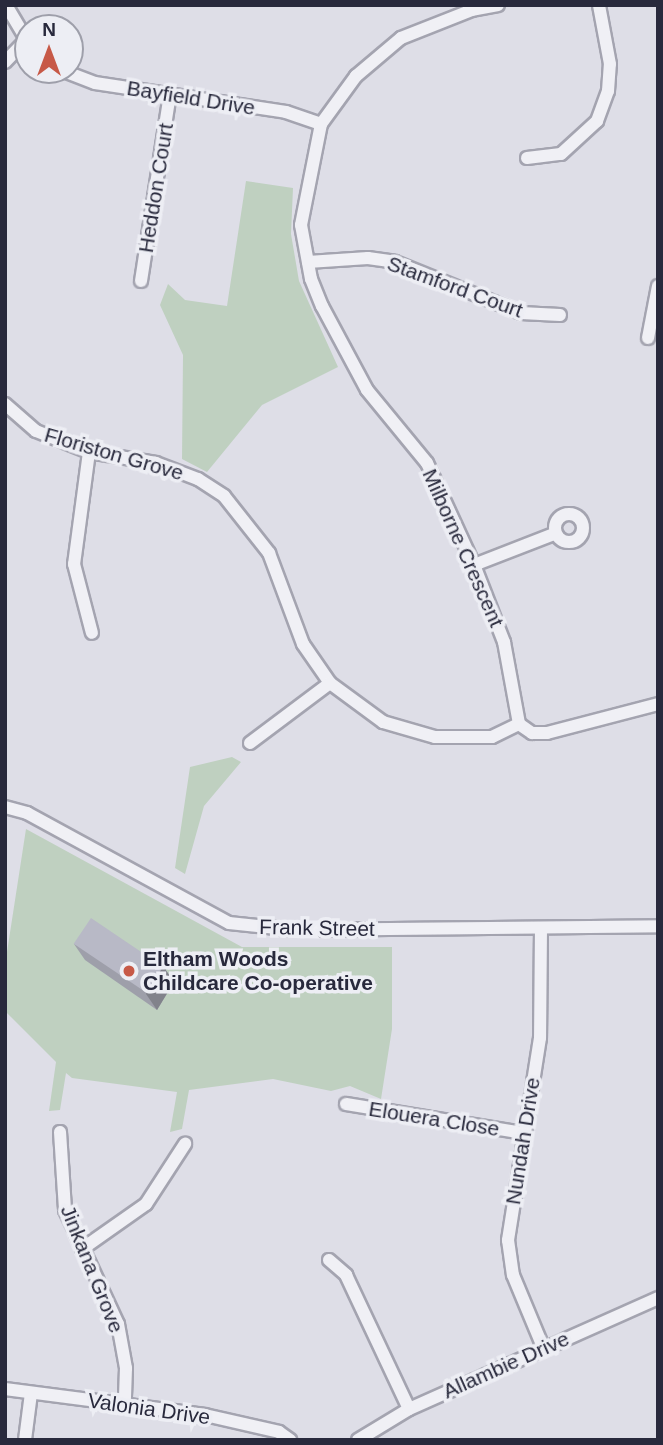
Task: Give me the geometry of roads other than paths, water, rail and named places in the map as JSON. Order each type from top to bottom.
[{"type":"street","name":"Milborne Crescent","points":[[498,5],[472,10],[401,38],[356,76],[321,124],[301,225],[308,262],[322,306],[361,377],[427,463],[474,565],[504,642],[519,724]]},
{"type":"street","points":[[527,158],[561,155],[597,121],[608,91],[610,64],[599,5]]},
{"type":"street","name":"Bayfield Drive","points":[[84,79],[94,83],[286,112],[321,124]]},
{"type":"street","name":"Heddon Court","points":[[141,282],[170,94]]},
{"type":"street","name":"Stamford Court","points":[[308,262],[368,258],[395,262],[521,313],[560,315]]},
{"type":"street","points":[[648,338],[658,286]]},
{"type":"street","name":"Floriston Grove","points":[[5,404],[36,431],[89,452],[156,463],[198,479],[224,496],[269,553],[303,644],[330,683],[383,722],[435,737],[492,737],[519,724]]},
{"type":"street","points":[[89,452],[74,564],[92,632]]},
{"type":"street","points":[[474,565],[554,534]]},
{"type":"street","points":[[250,743],[330,683]]},
{"type":"street","points":[[519,724],[532,733],[547,733],[658,704]]},
{"type":"street","name":"Frank Street","points":[[5,807],[27,813],[229,923],[296,930],[658,926]]},
{"type":"street","name":"Nundah Drive","points":[[541,928],[540,1038],[508,1240],[513,1275],[544,1347]]},
{"type":"street","name":"Elouera Close","points":[[346,1104],[523,1133]]},
{"type":"street","name":"Jinkana Grove","points":[[60,1132],[65,1210],[118,1324],[126,1368],[125,1406]]},
{"type":"street","points":[[82,1248],[146,1204],[185,1144]]},
{"type":"street","points":[[329,1260],[346,1275],[409,1409]]},
{"type":"street","name":"Allambie Drive","points":[[358,1440],[409,1409],[658,1297]]},
{"type":"street","name":"Valonia Drive","points":[[5,1389],[205,1415],[279,1432],[290,1440]]},
{"type":"street","points":[[25,1440],[31,1393]]},
{"type":"place","name":"Eltham Woods Childcare Co-operative","points":[[129,971]]}]
